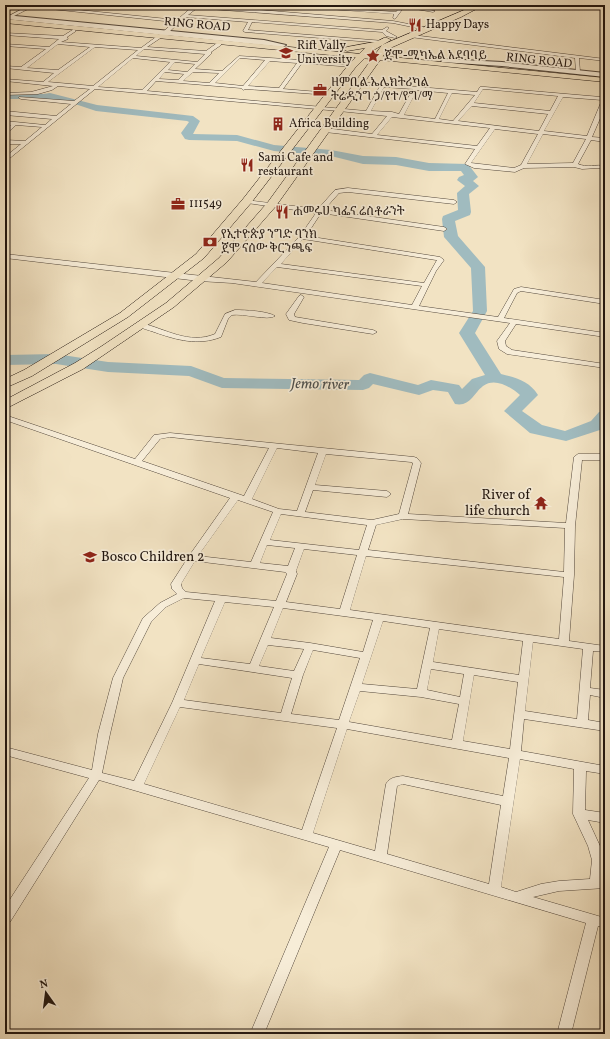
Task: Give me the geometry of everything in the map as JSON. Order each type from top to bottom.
[{"type":"main road","points":[[328,50],[356,48],[412,36],[481,5]]},
{"type":"main road","points":[[5,384],[28,373],[124,315],[172,276],[200,256],[247,201],[329,94],[362,54],[395,37],[422,28],[472,6]]},
{"type":"main road","name":"RING ROAD","points":[[6,19],[362,54]]},
{"type":"main road","points":[[5,405],[79,366],[106,349],[170,304],[223,260],[272,204],[360,83],[384,43]]},
{"type":"main road","points":[[384,43],[393,51],[408,57]]},
{"type":"main road","name":"RING ROAD","points":[[281,46],[362,54]]},
{"type":"main road","points":[[362,54],[377,56]]},
{"type":"main road","name":"RING ROAD","points":[[377,56],[408,57],[448,63]]},
{"type":"main road","name":"RING ROAD","points":[[377,56],[605,79]]},
{"type":"street","points":[[178,5],[394,22],[422,28]]},
{"type":"street","points":[[232,10],[239,5]]},
{"type":"street","points":[[252,12],[259,5]]},
{"type":"street","points":[[276,5],[397,14]]},
{"type":"street","points":[[345,10],[348,5]]},
{"type":"street","points":[[458,5],[472,6]]},
{"type":"street","points":[[6,19],[32,6],[178,21]]},
{"type":"street","points":[[5,160],[197,6]]},
{"type":"street","points":[[383,31],[394,22],[397,14],[404,6],[433,11]]},
{"type":"street","points":[[233,20],[241,11]]},
{"type":"street","points":[[184,16],[383,31],[388,35],[395,37]]},
{"type":"street","points":[[6,19],[74,30],[162,35],[219,44],[281,46]]},
{"type":"street","points":[[251,21],[245,30],[384,43]]},
{"type":"street","points":[[22,68],[66,38],[74,30]]},
{"type":"street","points":[[5,34],[66,38]]},
{"type":"street","points":[[412,36],[605,60]]},
{"type":"street","points":[[59,43],[208,52]]},
{"type":"street","points":[[179,82],[208,52],[219,44]]},
{"type":"street","points":[[6,45],[52,48]]},
{"type":"street","points":[[44,83],[95,45]]},
{"type":"street","points":[[89,50],[137,53]]},
{"type":"street","points":[[576,56],[578,72]]},
{"type":"street","points":[[211,84],[222,72],[240,57],[352,66]]},
{"type":"street","points":[[132,58],[198,63]]},
{"type":"street","points":[[234,99],[269,59]]},
{"type":"street","points":[[143,92],[174,61]]},
{"type":"street","points":[[280,90],[300,62]]},
{"type":"street","points":[[448,63],[578,72],[605,79],[605,101],[589,138],[574,165]]},
{"type":"street","points":[[5,67],[59,72]]},
{"type":"street","points":[[164,71],[222,72]]},
{"type":"street","points":[[156,80],[329,94]]},
{"type":"street","points":[[5,81],[95,88]]},
{"type":"street","points":[[5,81],[234,99],[392,114],[605,140]]},
{"type":"street","points":[[360,83],[478,94]]},
{"type":"street","points":[[368,112],[383,85]]},
{"type":"street","points":[[5,94],[30,94],[47,91],[56,86]]},
{"type":"street","points":[[401,115],[416,88]]},
{"type":"street","points":[[455,121],[471,104],[482,88],[604,99]]},
{"type":"street","points":[[437,119],[450,91]]},
{"type":"street","points":[[522,166],[561,95]]},
{"type":"street","points":[[21,98],[74,104]]},
{"type":"street","points":[[471,104],[550,113]]},
{"type":"street","points":[[5,112],[56,118]]},
{"type":"street","points":[[374,135],[392,114]]},
{"type":"street","points":[[5,123],[46,126]]},
{"type":"street","points":[[5,133],[15,124]]},
{"type":"street","points":[[494,126],[468,164],[515,170],[522,166],[574,165],[582,169],[602,166],[605,168]]},
{"type":"street","points":[[325,130],[479,148]]},
{"type":"street","points":[[5,142],[25,143]]},
{"type":"street","points":[[5,150],[18,149]]},
{"type":"street","points":[[257,285],[302,237],[319,212],[337,191],[348,190],[454,202]]},
{"type":"street","points":[[247,201],[444,229]]},
{"type":"street","points":[[302,237],[438,258],[441,260],[414,308]]},
{"type":"street","points":[[5,256],[257,285],[414,308],[455,316]]},
{"type":"street","points":[[5,264],[13,257]]},
{"type":"street","points":[[277,265],[426,285]]},
{"type":"street","points":[[215,280],[228,286],[301,297],[605,335]]},
{"type":"street","points":[[500,320],[516,290],[521,289],[605,302]]},
{"type":"street","points":[[301,297],[290,314],[292,318],[374,332]]},
{"type":"street","points":[[142,325],[185,339],[202,340],[218,335],[226,315],[232,312],[271,316]]},
{"type":"street","points":[[482,320],[500,320],[512,324],[605,341]]},
{"type":"street","points":[[512,324],[501,341],[502,347],[510,352],[605,366]]},
{"type":"street","points":[[5,417],[278,511],[372,523],[403,516],[570,526]]},
{"type":"street","points":[[137,462],[157,437],[163,435],[414,460],[417,463],[403,516]]},
{"type":"street","points":[[247,500],[275,445]]},
{"type":"street","points":[[300,514],[323,451]]},
{"type":"street","points":[[564,643],[570,575],[570,526],[578,457],[605,457]]},
{"type":"street","points":[[311,487],[387,494]]},
{"type":"street","points":[[182,594],[177,589],[176,584],[192,558],[236,496]]},
{"type":"street","points":[[254,566],[278,511]]},
{"type":"street","points":[[344,613],[372,523]]},
{"type":"street","points":[[264,542],[570,575]]},
{"type":"street","points":[[253,669],[292,574],[291,571],[300,546]]},
{"type":"street","points":[[192,558],[287,569],[291,571]]},
{"type":"street","points":[[5,918],[96,776],[104,734],[118,678],[147,620],[163,605],[182,594],[280,604],[605,649]]},
{"type":"street","points":[[137,786],[177,703],[221,599]]},
{"type":"street","points":[[306,835],[379,618]]},
{"type":"street","points":[[421,693],[435,626]]},
{"type":"street","points":[[494,890],[515,754],[528,638]]},
{"type":"street","points":[[265,640],[367,656]]},
{"type":"street","points":[[285,717],[298,675],[310,646]]},
{"type":"street","points":[[582,723],[588,647]]},
{"type":"street","points":[[194,660],[298,675]]},
{"type":"street","points":[[427,665],[523,679]]},
{"type":"street","points":[[457,744],[470,671]]},
{"type":"street","points":[[357,687],[421,693],[465,702]]},
{"type":"street","points":[[584,691],[605,694]]},
{"type":"street","points":[[177,703],[344,725],[605,770]]},
{"type":"street","points":[[519,714],[605,727]]},
{"type":"street","points":[[5,751],[137,786],[599,921],[564,1034]]},
{"type":"street","points":[[516,897],[541,889],[559,886],[600,884],[598,860],[594,846],[579,814],[580,766]]},
{"type":"street","points":[[380,857],[392,784],[395,781],[403,780],[508,802]]},
{"type":"street","points":[[579,814],[605,818]]},
{"type":"street","points":[[257,1034],[336,844]]},
{"type":"waterway","points":[[5,96],[50,96],[74,101]]},
{"type":"waterway","points":[[80,103],[96,108],[189,118],[195,121],[187,133],[189,137],[237,138],[274,148],[331,153],[363,160],[396,161],[429,167],[464,167],[472,177],[463,180],[473,186],[463,193],[465,212],[448,219],[451,237],[478,267],[480,311],[467,333],[495,378]]},
{"type":"waterway","name":"Jemo river","points":[[5,360],[56,359],[108,367],[191,371],[222,383],[363,385],[370,378],[419,390],[431,385],[453,388],[461,400],[478,382],[495,378]]},
{"type":"waterway","name":"Jemo river","points":[[495,378],[517,383],[530,395],[512,411],[536,429],[566,436],[597,425],[605,416]]},
{"type":"place","name":"Happy Days","points":[[415,25]]},
{"type":"place","name":"Rift Vally University","points":[[286,53]]},
{"type":"place","name":"ጀሞ-ሚካኤል አደባባይ","points":[[373,56]]},
{"type":"place","name":"ዘምቢል ኤሌክትሪካል ትሬዲንግ ኃ/የተ/የግ/ማ","points":[[320,90]]},
{"type":"place","name":"Africa Building","points":[[278,124]]},
{"type":"place","name":"Sami Cafe and restaurant","points":[[247,165]]},
{"type":"place","name":"111549","points":[[178,204]]},
{"type":"place","name":"ሐመሩሀ ካፌና ሬስቶራንት","points":[[282,212]]},
{"type":"place","name":"የኢተዮጵያ ንግድ ባንክ ጀሞ ናሰው ቅርንጫፍ","points":[[210,242]]},
{"type":"place","name":"River of life church","points":[[541,503]]},
{"type":"place","name":"Bosco Children 2","points":[[90,557]]}]
